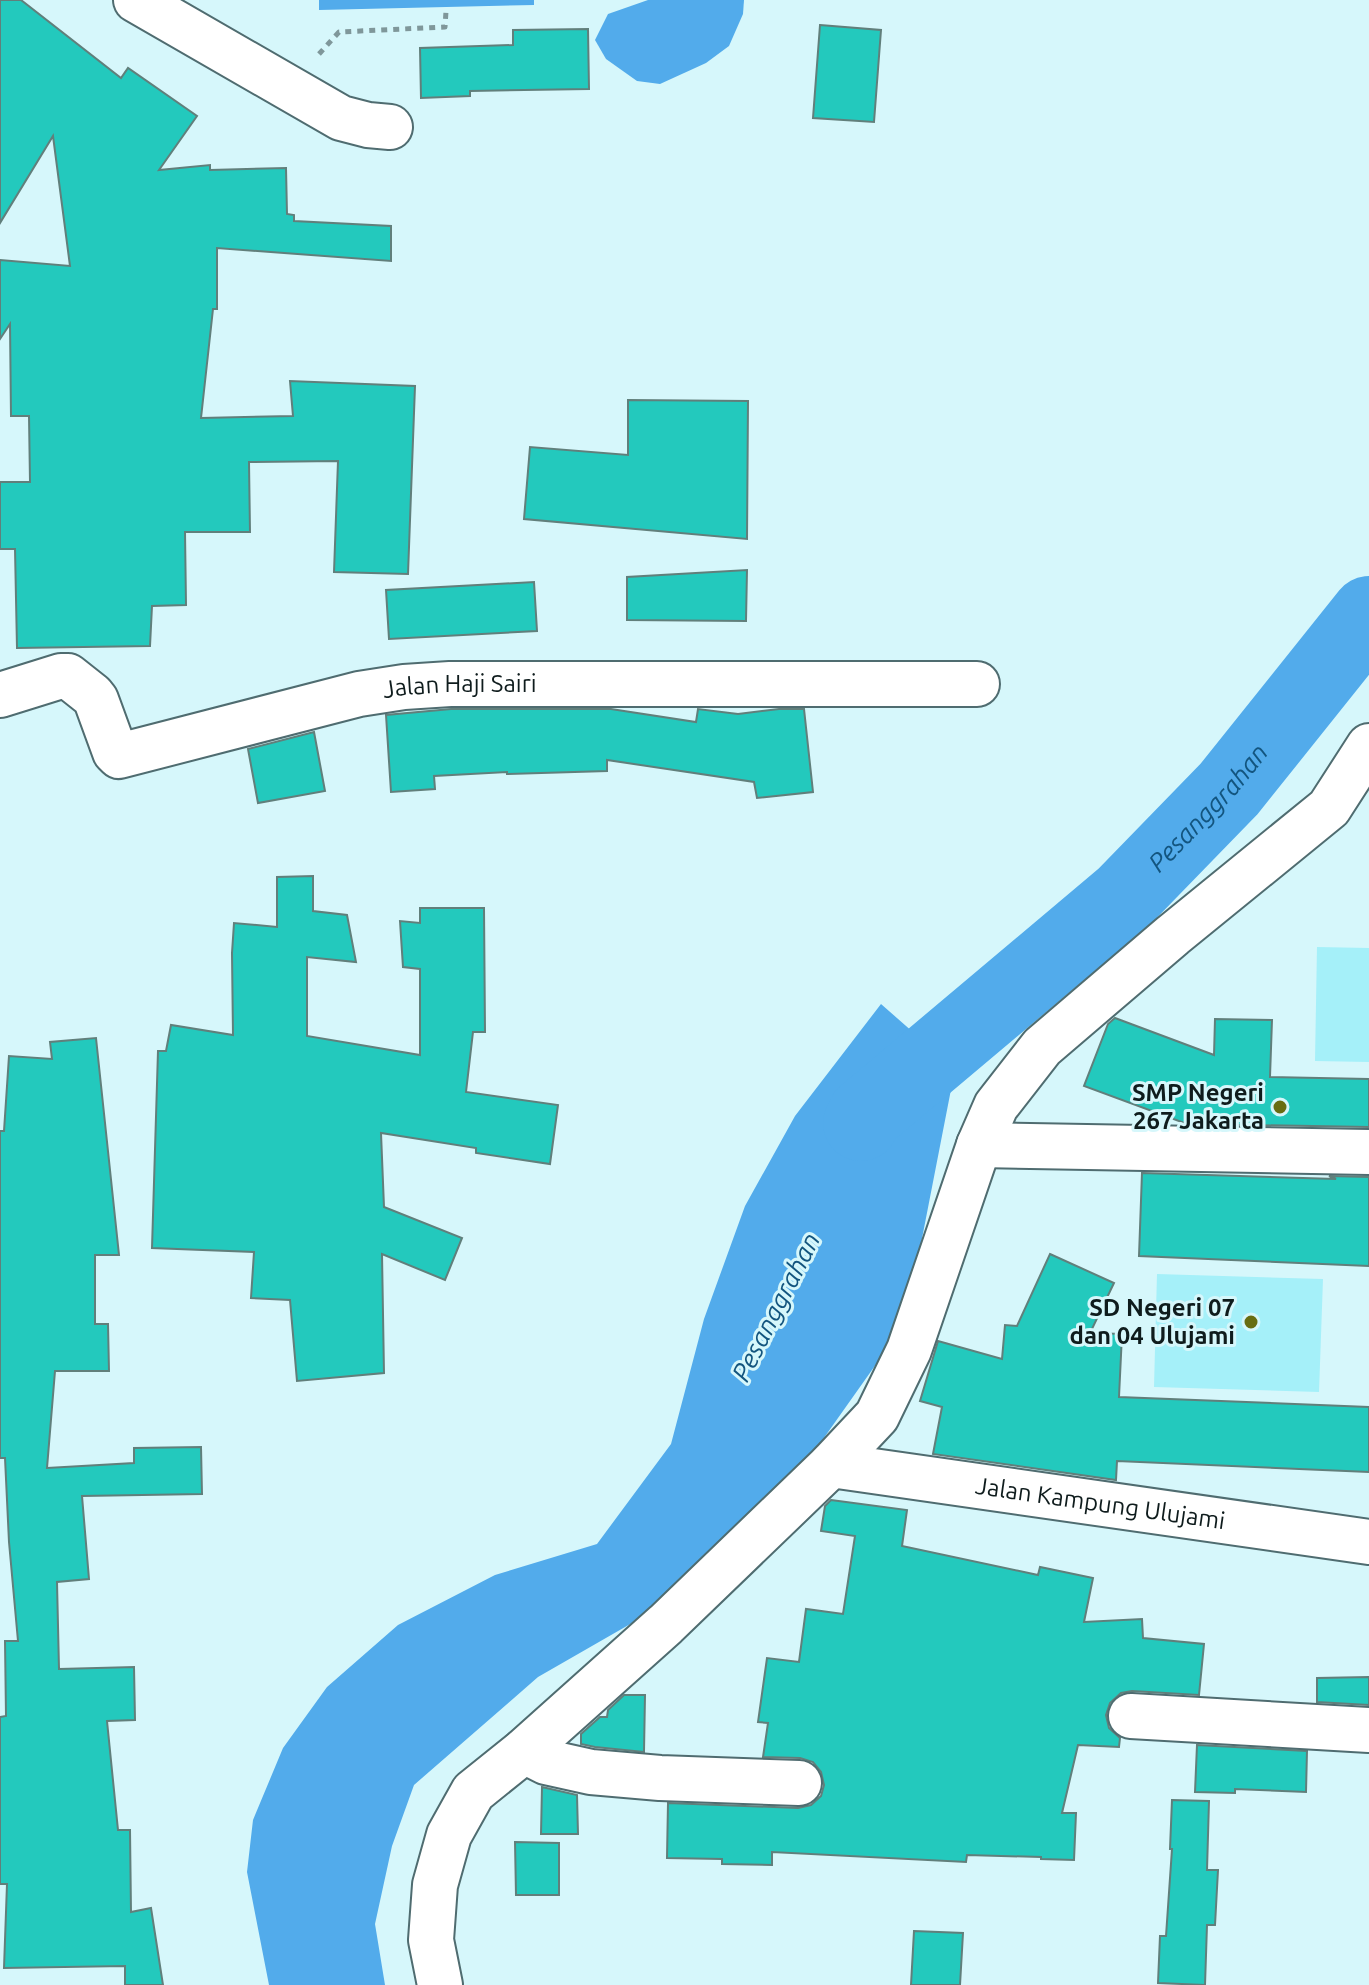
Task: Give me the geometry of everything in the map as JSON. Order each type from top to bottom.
[{"type":"street","points":[[136,0],[341,118],[390,127]]},
{"type":"street","name":"Jalan Haji Sairi","points":[[0,695],[68,676],[93,697],[119,756],[359,694],[404,687],[450,684],[977,684]]},
{"type":"street","points":[[440,1985],[431,1940],[435,1885],[449,1835],[473,1792],[524,1751],[666,1624],[831,1465],[877,1416],[909,1350],[979,1145],[996,1106],[1042,1047],[1329,808],[1369,746]]},
{"type":"street","points":[[979,1145],[1369,1152]]},
{"type":"street","name":"Jalan Kampung Ulujami","points":[[831,1465],[1369,1542]]},
{"type":"street","points":[[1131,1716],[1369,1730]]},
{"type":"street","points":[[524,1751],[546,1762],[591,1772],[799,1783]]},
{"type":"path","points":[[289,88],[339,32],[445,27],[446,11]]},
{"type":"shaded area","points":[[1317,947],[1369,948],[1369,1062],[1315,1061]]},
{"type":"shaded area","points":[[1157,1274],[1323,1279],[1319,1392],[1154,1387]]},
{"type":"water","points":[[319,0],[534,0],[534,5],[319,10]]},
{"type":"water","points":[[648,0],[744,0],[743,14],[729,46],[706,63],[660,84],[637,81],[606,59],[595,40],[608,14]]},
{"type":"water","points":[[881,1004],[955,1069],[918,1259],[901,1329],[821,1442],[698,1570],[639,1619],[538,1677],[414,1785],[392,1846],[375,1924],[385,1985],[269,1985],[247,1872],[253,1820],[283,1748],[327,1687],[398,1625],[495,1575],[597,1544],[671,1444],[704,1319],[745,1206],[795,1116]]},
{"type":"building","points":[[0,0],[21,0],[121,78],[128,68],[197,116],[159,170],[210,165],[210,170],[286,168],[287,214],[294,215],[294,221],[391,226],[391,261],[217,248],[217,309],[213,309],[201,418],[293,416],[290,381],[415,386],[408,574],[334,572],[338,461],[249,462],[250,532],[185,532],[186,605],[152,606],[150,646],[17,648],[15,549],[0,549],[0,482],[30,482],[29,416],[11,416],[10,324],[0,339],[0,260],[70,266],[53,136],[0,223]]},
{"type":"building","points":[[820,25],[881,30],[874,122],[813,118]]},
{"type":"building","points":[[588,29],[589,89],[470,91],[470,96],[421,98],[420,48],[513,45],[513,30]]},
{"type":"building","points":[[628,400],[748,401],[747,539],[524,519],[530,447],[628,455]]},
{"type":"building","points":[[747,570],[746,621],[627,620],[627,577]]},
{"type":"building","points":[[534,582],[537,631],[389,639],[386,590]]},
{"type":"building","points":[[451,709],[611,709],[696,722],[698,709],[738,714],[804,709],[813,792],[757,798],[754,782],[607,760],[607,771],[434,776],[435,789],[391,792],[386,715]]},
{"type":"building","points":[[314,732],[325,791],[258,803],[248,749]]},
{"type":"building","points":[[313,876],[313,911],[347,915],[356,962],[307,957],[307,1036],[420,1055],[420,969],[403,967],[400,921],[420,923],[420,908],[484,908],[485,1032],[473,1032],[466,1092],[558,1105],[550,1164],[476,1153],[476,1148],[381,1133],[384,1207],[462,1238],[445,1280],[382,1254],[384,1373],[297,1381],[290,1300],[251,1298],[254,1252],[152,1248],[158,1051],[166,1051],[171,1025],[233,1035],[234,923],[277,927],[277,877]]},
{"type":"building","points":[[1115,1018],[1214,1055],[1215,1019],[1272,1020],[1270,1077],[1369,1079],[1369,1127],[1187,1124],[1084,1086],[1108,1024]]},
{"type":"building","points":[[96,1038],[119,1255],[95,1255],[95,1324],[108,1324],[109,1371],[55,1371],[47,1468],[134,1463],[134,1448],[201,1447],[202,1494],[82,1496],[89,1579],[57,1582],[59,1669],[134,1667],[135,1720],[107,1721],[118,1830],[130,1830],[131,1912],[151,1908],[163,1985],[125,1985],[125,1966],[4,1968],[7,1884],[0,1884],[0,1717],[6,1716],[5,1641],[18,1641],[5,1458],[0,1458],[0,1131],[4,1131],[9,1056],[52,1059],[50,1042]]},
{"type":"building","points":[[1142,1173],[1336,1179],[1329,1176],[1369,1177],[1369,1266],[1139,1256]]},
{"type":"building","points":[[1050,1254],[1114,1283],[1090,1333],[1122,1334],[1119,1397],[1369,1407],[1369,1472],[1117,1461],[1116,1480],[933,1454],[942,1407],[920,1401],[938,1341],[1002,1359],[1005,1325],[1017,1326]]},
{"type":"building","points":[[831,1500],[907,1510],[902,1546],[1038,1575],[1040,1567],[1093,1578],[1084,1622],[1142,1619],[1143,1638],[1204,1644],[1199,1695],[1121,1693],[1110,1703],[1106,1715],[1109,1728],[1120,1738],[1119,1747],[1078,1745],[1062,1813],[1076,1813],[1074,1860],[967,1855],[966,1862],[772,1852],[772,1865],[722,1864],[722,1859],[667,1858],[668,1803],[798,1808],[811,1805],[821,1796],[824,1785],[821,1772],[813,1762],[800,1758],[763,1757],[768,1723],[758,1722],[767,1658],[799,1662],[806,1609],[843,1614],[855,1536],[821,1531],[825,1506]]},
{"type":"building","points":[[1369,1677],[1369,1705],[1317,1702],[1317,1678]]},
{"type":"building","points":[[624,1695],[645,1695],[644,1752],[581,1744],[581,1734],[600,1717],[607,1717],[608,1710]]},
{"type":"building","points":[[1197,1745],[1307,1751],[1306,1792],[1235,1789],[1235,1793],[1195,1792]]},
{"type":"building","points":[[542,1787],[577,1795],[578,1834],[541,1834]]},
{"type":"building","points":[[1172,1800],[1209,1801],[1207,1870],[1218,1870],[1215,1925],[1207,1925],[1205,1985],[1158,1983],[1160,1936],[1166,1936]]},
{"type":"building","points":[[515,1842],[559,1843],[559,1895],[516,1895]]},
{"type":"building","points":[[914,1931],[963,1933],[960,1985],[911,1985]]},
{"type":"waterway","name":"Pesanggrahan","points":[[861,1123],[865,1115],[1125,896],[1229,789],[1369,614]]},
{"type":"place","name":"SMP Negeri 267 Jakarta","points":[[1280,1107]]},
{"type":"place","name":"SD Negeri 07 dan 04 Ulujami","points":[[1251,1322]]}]
